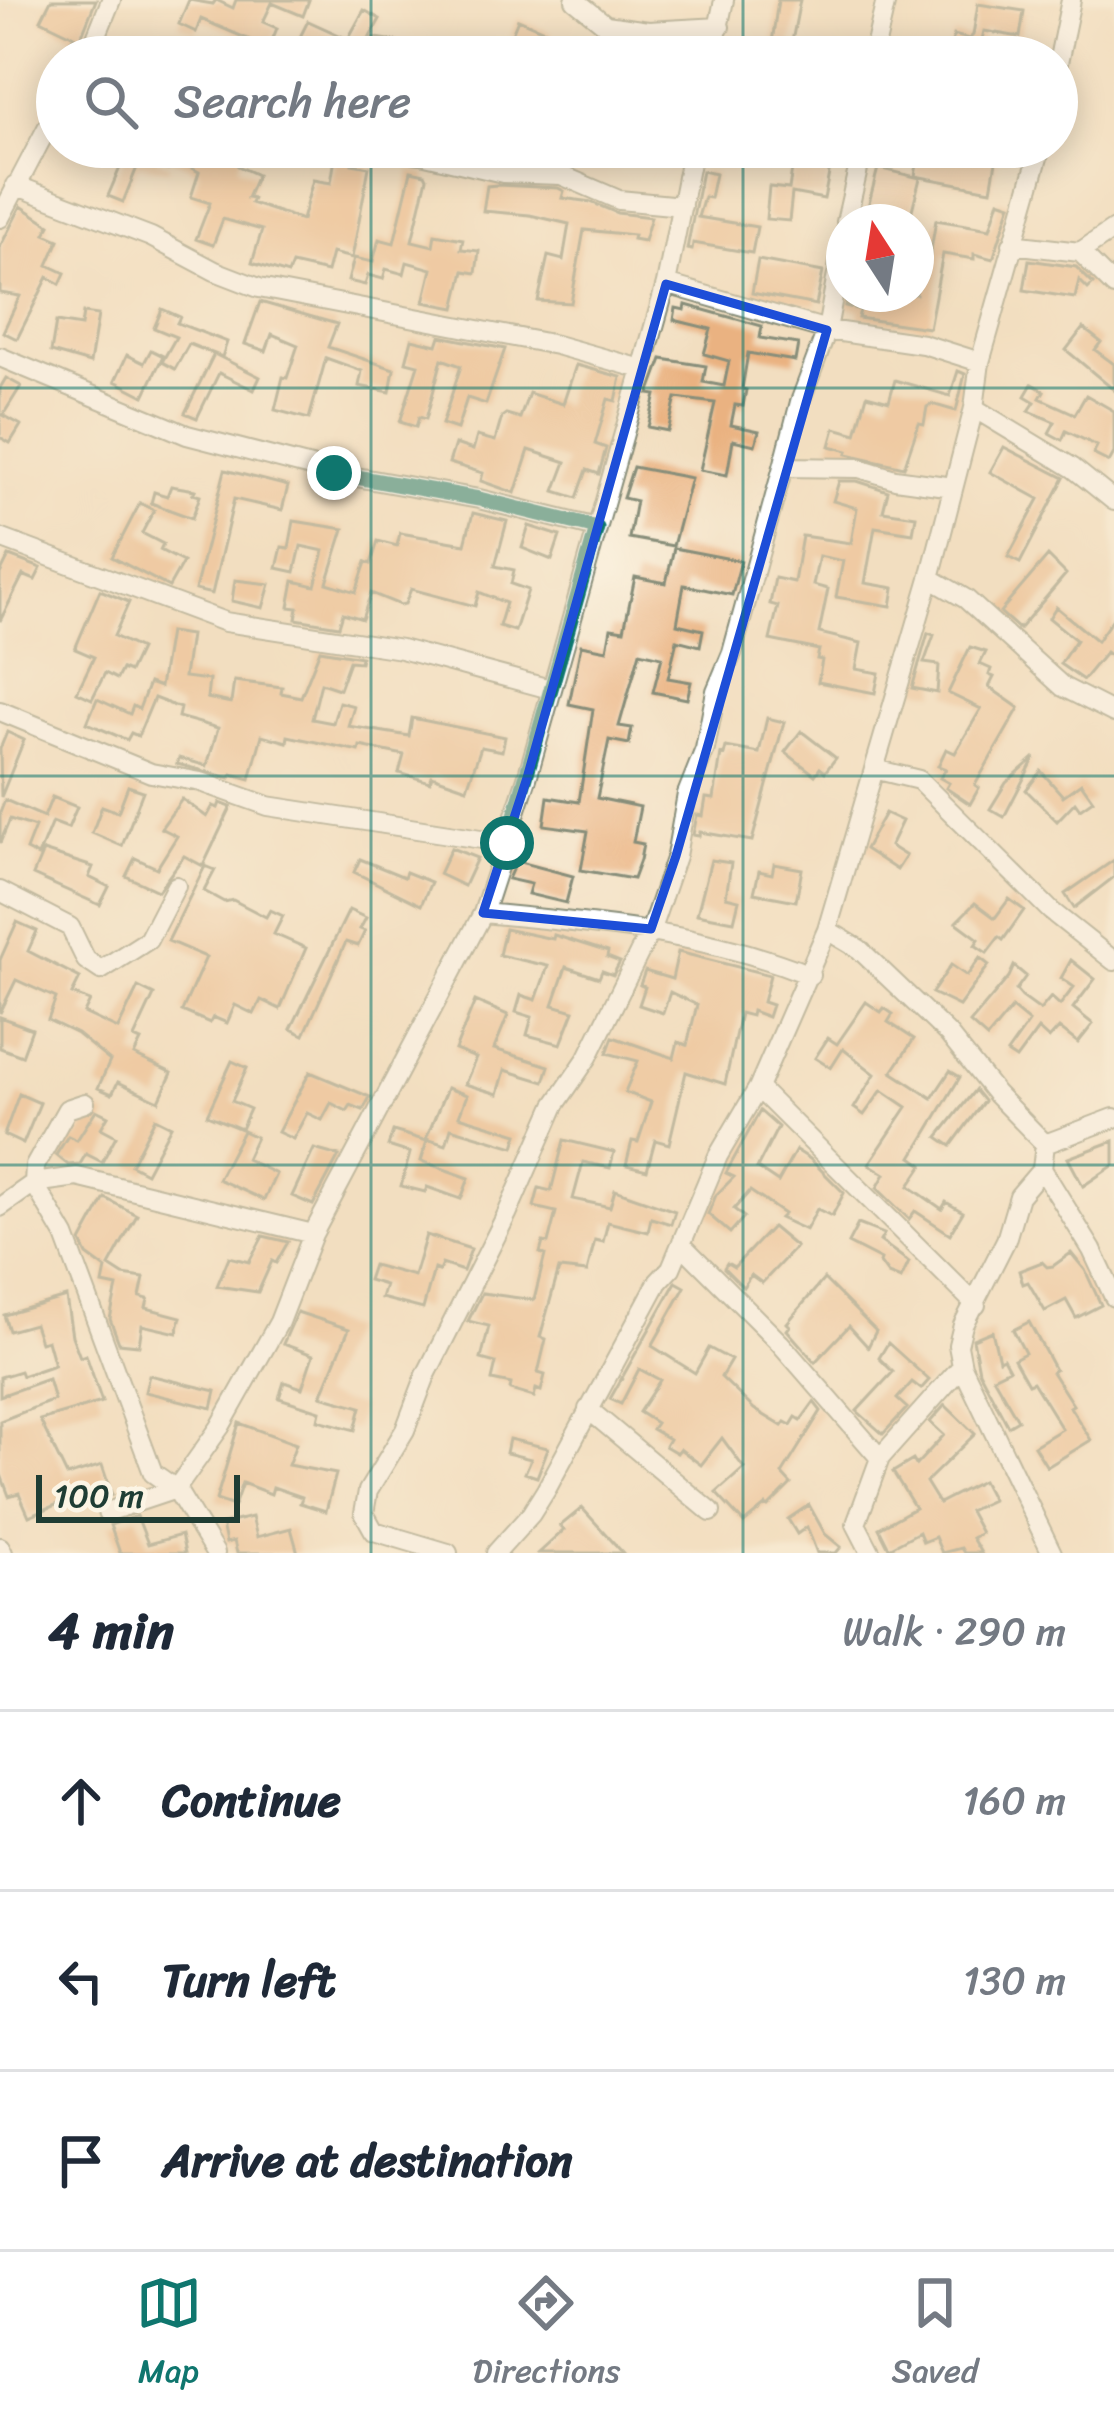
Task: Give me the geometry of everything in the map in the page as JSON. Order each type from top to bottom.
[{"type":"street","points":[[97,36],[111,0]]},
{"type":"street","points":[[575,0],[606,25],[649,31],[720,27]]},
{"type":"street","points":[[718,36],[724,0]]},
{"type":"street","points":[[878,36],[886,0]]},
{"type":"street","points":[[1064,36],[1071,0]]},
{"type":"street","points":[[0,218],[36,147]]},
{"type":"street","points":[[481,168],[561,175],[619,200],[682,206]]},
{"type":"street","points":[[107,1512],[176,1489],[220,1427],[279,1322],[314,1234],[483,913],[666,284],[689,168]]},
{"type":"street","points":[[850,204],[858,168]]},
{"type":"street","points":[[496,1553],[531,1514],[658,1282],[683,1246],[718,1156],[758,1088],[810,975],[930,578],[974,408],[980,362],[1035,168]]},
{"type":"street","points":[[14,185],[151,237],[215,272],[259,288],[556,345],[642,368]]},
{"type":"street","points":[[1080,252],[1114,229]]},
{"type":"street","points":[[1012,244],[1080,252],[1114,286]]},
{"type":"street","points":[[666,284],[827,330],[923,344],[980,362]]},
{"type":"street","points":[[448,1553],[374,1531],[364,1513],[368,1491],[405,1430],[426,1375],[555,1106],[588,1058],[651,929],[676,856],[687,794],[705,749],[716,691],[732,653],[800,402],[830,312]]},
{"type":"street","points":[[0,357],[188,435],[334,473],[479,499],[597,528]]},
{"type":"street","points":[[974,408],[1073,468],[1114,501]]},
{"type":"street","points":[[783,466],[860,467],[895,479],[953,488]]},
{"type":"street","points":[[0,538],[225,622],[401,649],[550,689]]},
{"type":"street","points":[[930,578],[966,599],[1064,687],[1114,713]]},
{"type":"street","points":[[0,711],[151,772],[201,782],[268,806],[507,843]]},
{"type":"street","points":[[874,769],[919,780],[1051,911],[1114,961]]},
{"type":"street","points":[[0,891],[70,927],[86,960],[101,970],[148,940],[176,886]]},
{"type":"street","points":[[483,913],[651,929],[769,958],[810,975]]},
{"type":"street","points":[[827,930],[859,949],[948,1034],[996,1094],[1045,1144]]},
{"type":"street","points":[[758,1088],[976,1305]]},
{"type":"street","points":[[85,1103],[68,1109],[35,1166],[34,1183],[65,1235],[152,1473],[176,1489],[215,1553]]},
{"type":"street","points":[[1045,1144],[1114,1118]]},
{"type":"street","points":[[1045,1144],[1042,1169],[1019,1196],[1006,1240],[963,1324],[958,1345],[962,1366],[1052,1553]]},
{"type":"street","points":[[1042,1169],[1092,1250],[1114,1298]]},
{"type":"street","points":[[0,1207],[34,1183],[77,1177],[314,1234]]},
{"type":"street","points":[[683,1246],[780,1343],[880,1458]]},
{"type":"street","points":[[871,1553],[856,1523],[880,1458],[962,1366]]},
{"type":"street","points":[[588,1409],[711,1512]]},
{"type":"highlighted area","points":[[666,284],[827,330],[676,856],[651,929],[483,913],[527,778]]},
{"type":"building","points":[[51,0],[96,0],[81,36],[41,20]]},
{"type":"building","points":[[189,0],[213,4],[216,0],[233,8],[236,0],[309,0],[303,16],[272,3],[263,22],[277,28],[274,36],[241,36],[201,19],[196,32],[179,24]]},
{"type":"building","points":[[778,0],[800,0],[793,36],[773,36]]},
{"type":"building","points":[[978,4],[1024,11],[1020,36],[984,31],[983,36],[973,35]]},
{"type":"building","points":[[364,10],[380,19],[371,36],[350,36]]},
{"type":"building","points":[[518,19],[551,33],[550,36],[511,36]]},
{"type":"building","points":[[308,21],[341,36],[300,36]]},
{"type":"building","points":[[120,168],[137,168],[123,202],[108,196]]},
{"type":"building","points":[[191,168],[242,168],[257,175],[247,198],[253,199],[251,203],[302,220],[313,180],[331,183],[333,168],[369,168],[352,258],[332,253],[327,272],[292,264],[288,274],[252,263],[262,230],[223,219],[213,245],[196,239],[210,203],[191,197],[199,172]]},
{"type":"building","points":[[786,168],[830,168],[824,199],[792,193],[789,221],[766,219],[769,187],[789,189],[792,169]]},
{"type":"building","points":[[878,168],[920,178],[914,204],[869,204]]},
{"type":"building","points":[[916,168],[995,168],[991,190],[915,176]]},
{"type":"building","points":[[411,171],[427,178],[412,241],[433,246],[435,234],[463,239],[461,249],[479,251],[476,273],[464,271],[455,308],[424,302],[432,269],[407,262],[404,274],[386,269],[383,279],[368,275],[365,285],[348,281],[354,258],[373,262],[379,239],[394,243]]},
{"type":"building","points":[[702,171],[715,174],[710,198],[704,197],[698,217],[757,227],[752,253],[693,243],[692,250],[687,249]]},
{"type":"building","points":[[487,186],[558,188],[564,191],[562,198],[651,217],[644,241],[633,239],[634,235],[584,230],[571,303],[538,301],[548,256],[563,260],[569,224],[483,211]]},
{"type":"building","points":[[999,200],[1011,204],[993,259],[943,254],[934,302],[936,220],[990,229]]},
{"type":"building","points":[[21,206],[50,225],[45,234],[59,240],[48,265],[65,273],[60,284],[48,277],[17,339],[3,332],[20,296],[0,293],[0,247]]},
{"type":"building","points":[[758,260],[823,272],[816,305],[752,293]]},
{"type":"building","points":[[1029,260],[1076,267],[1093,284],[1088,289],[1079,280],[1075,298],[1024,290]]},
{"type":"building","points":[[260,302],[337,324],[328,347],[394,369],[390,392],[359,386],[362,371],[326,358],[309,419],[275,410],[298,345],[272,334],[266,351],[245,344]]},
{"type":"building","points":[[686,305],[762,326],[760,338],[798,344],[795,361],[748,353],[743,406],[735,405],[731,425],[759,431],[755,445],[733,440],[727,475],[700,470],[715,403],[676,398],[668,431],[648,427],[656,395],[649,394],[662,359],[706,366],[703,382],[724,386],[729,361],[704,354],[711,329],[674,320],[676,308],[685,310]]},
{"type":"building","points":[[162,309],[180,317],[177,323],[227,342],[222,357],[189,344],[175,369],[162,362],[176,337],[154,328]]},
{"type":"building","points":[[860,312],[932,312],[929,328],[858,318]]},
{"type":"building","points":[[83,313],[98,315],[90,363],[51,352],[56,322],[81,326]]},
{"type":"building","points":[[1083,328],[1101,342],[1095,350],[1114,364],[1114,390],[1066,350]]},
{"type":"building","points":[[440,336],[505,349],[486,404],[467,398],[457,429],[442,424],[461,366],[442,359],[426,419],[419,417],[416,427],[400,422],[418,365],[406,362],[412,339],[437,345]]},
{"type":"building","points":[[151,350],[163,356],[144,396],[115,381],[127,355],[144,363]]},
{"type":"building","points":[[214,354],[260,377],[254,390],[219,373],[197,418],[185,413]]},
{"type":"building","points":[[576,365],[621,377],[616,401],[608,399],[595,444],[606,448],[599,474],[587,470],[577,498],[555,491],[566,462],[529,450],[515,493],[481,481],[483,473],[449,463],[455,444],[473,450],[477,436],[495,441],[502,417],[520,418],[529,393],[563,404]]},
{"type":"building","points":[[958,371],[965,374],[956,411],[932,404],[927,407],[904,467],[830,446],[835,428],[856,434],[867,395],[889,401],[895,380],[950,396]]},
{"type":"building","points":[[6,378],[21,386],[3,415],[21,425],[10,443],[0,437],[0,388]]},
{"type":"building","points":[[1032,384],[1044,391],[1040,398],[1075,414],[1086,395],[1114,411],[1114,453],[1109,462],[1093,454],[1097,446],[1066,431],[1062,440],[1049,433],[1055,422],[1029,411],[1035,402],[1025,396]]},
{"type":"building","points":[[1004,447],[1064,478],[1020,563],[1008,557],[1039,499],[990,472]]},
{"type":"building","points":[[633,467],[691,478],[673,546],[629,538],[636,501],[623,498]]},
{"type":"building","points":[[225,470],[288,486],[282,510],[234,499],[212,594],[195,590]]},
{"type":"building","points":[[839,481],[888,491],[883,511],[916,516],[913,533],[875,527],[865,583],[894,588],[891,606],[836,597],[843,561],[819,556],[813,585],[828,589],[819,633],[861,643],[856,669],[879,673],[875,693],[818,682],[819,650],[770,640],[778,606],[770,604],[775,578],[794,582],[802,536],[851,543],[857,508],[833,501]]},
{"type":"building","points":[[171,486],[195,490],[193,494],[200,496],[192,518],[151,503],[154,492],[167,496]]},
{"type":"building","points":[[140,503],[154,510],[142,533],[183,562],[169,587],[112,557]]},
{"type":"building","points":[[473,513],[507,521],[495,566],[514,570],[511,584],[528,590],[515,631],[499,626],[506,603],[479,592],[475,606],[411,589],[400,605],[371,593],[362,619],[343,613],[339,626],[296,619],[298,608],[289,607],[294,581],[315,586],[324,551],[301,546],[295,572],[277,568],[282,547],[289,548],[294,521],[344,529],[327,583],[356,592],[378,541],[397,546],[400,533],[465,544]]},
{"type":"building","points":[[529,526],[560,536],[552,560],[522,548]]},
{"type":"building","points":[[674,548],[741,561],[732,595],[684,585],[677,624],[703,630],[700,646],[677,640],[668,678],[691,682],[687,699],[653,692],[662,657],[640,652],[619,726],[632,728],[629,744],[609,740],[597,798],[640,807],[633,842],[643,844],[640,860],[633,879],[581,870],[588,831],[544,825],[548,797],[579,802],[593,709],[569,704],[581,645],[607,650],[611,628],[624,630],[635,577],[666,583]]},
{"type":"building","points":[[9,556],[41,568],[35,580],[23,575],[0,621],[0,574]]},
{"type":"building","points":[[1048,556],[1066,574],[1019,629],[1000,612]]},
{"type":"building","points":[[235,580],[270,584],[263,608],[232,601]]},
{"type":"building","points":[[100,590],[129,602],[114,636],[140,649],[129,672],[122,669],[117,679],[105,673],[92,699],[77,692],[94,657],[75,649]]},
{"type":"building","points":[[1056,607],[1097,641],[1114,617],[1114,658],[1106,652],[1083,680],[1060,664],[1076,640],[1049,618]]},
{"type":"building","points":[[169,632],[190,635],[184,677],[209,680],[207,698],[231,703],[234,681],[282,687],[281,693],[301,697],[320,650],[361,657],[360,662],[349,661],[339,689],[321,683],[312,719],[333,723],[339,702],[354,706],[348,726],[409,736],[412,718],[505,737],[502,751],[481,747],[467,788],[432,776],[430,782],[399,773],[404,755],[262,735],[250,779],[232,774],[230,778],[177,764],[179,758],[207,766],[218,728],[178,717],[180,708],[154,698],[138,736],[131,733],[127,740],[87,723],[97,699],[130,714],[133,706],[139,709],[149,683],[160,687]]},
{"type":"building","points":[[928,633],[934,635],[924,663],[939,665],[937,693],[912,688]]},
{"type":"building","points":[[970,647],[986,652],[980,664],[991,669],[989,675],[994,677],[989,687],[1019,708],[975,785],[979,788],[970,804],[946,788],[949,783],[940,778],[946,769],[938,766],[946,749],[955,753],[981,709],[948,693]]},
{"type":"building","points":[[767,718],[784,722],[752,841],[700,832],[693,835],[706,798],[714,799],[721,754],[726,747],[759,753]]},
{"type":"building","points":[[801,731],[836,758],[825,772],[820,768],[815,775],[785,752]]},
{"type":"building","points":[[7,732],[24,740],[1,797],[0,749]]},
{"type":"building","points":[[1035,757],[1004,817],[990,809],[1006,783]]},
{"type":"building","points":[[1041,771],[1063,796],[1081,783],[1093,800],[1080,809],[1075,802],[1057,821],[1026,790]]},
{"type":"building","points":[[128,786],[143,791],[122,846],[92,833],[102,806],[118,812]]},
{"type":"building","points":[[52,797],[77,807],[68,828],[52,822],[38,856],[26,850],[35,827],[10,819],[0,843],[5,800],[44,817]]},
{"type":"building","points":[[182,799],[207,817],[220,803],[231,807],[203,866],[184,856],[158,891],[126,876],[135,858],[157,868],[177,836],[161,828]]},
{"type":"building","points":[[885,813],[902,821],[890,846],[906,856],[897,870],[865,849]]},
{"type":"building","points":[[451,848],[477,858],[464,886],[439,874]]},
{"type":"building","points":[[43,851],[93,867],[89,877],[109,887],[100,905],[33,875]]},
{"type":"building","points":[[360,859],[431,882],[421,905],[354,872]]},
{"type":"building","points":[[711,860],[731,863],[726,897],[739,900],[734,921],[697,914]]},
{"type":"building","points":[[1114,860],[1114,877],[1074,908],[1065,894]]},
{"type":"building","points":[[516,861],[573,876],[566,903],[528,894],[531,884],[508,879]]},
{"type":"building","points":[[774,864],[802,869],[796,901],[754,893],[759,871],[772,874]]},
{"type":"building","points":[[205,866],[215,870],[204,891],[266,917],[270,910],[283,916],[274,934],[306,948],[280,1009],[261,1000],[254,1014],[235,1005],[227,1023],[213,1017],[210,1023],[182,1011],[206,957],[168,941]]},
{"type":"building","points":[[1009,899],[1024,910],[1003,940],[999,937],[987,953],[975,945],[979,939],[956,922],[975,903],[995,918]]},
{"type":"building","points":[[349,910],[366,918],[360,929],[365,931],[358,946],[346,942],[304,1035],[291,1029]]},
{"type":"building","points":[[17,922],[37,931],[28,951],[80,978],[72,994],[90,1001],[84,1013],[118,1029],[138,987],[154,995],[134,1038],[141,1041],[134,1055],[172,1073],[159,1101],[118,1082],[112,1094],[98,1088],[110,1061],[77,1034],[48,1020],[56,998],[16,980],[0,1013],[0,960]]},
{"type":"building","points":[[505,929],[553,939],[554,935],[608,952],[607,957],[620,962],[613,975],[602,971],[599,978],[566,967],[553,1005],[574,1011],[561,1044],[527,1035],[532,1017],[516,1012],[521,995],[536,1000],[548,966],[499,955]]},
{"type":"building","points":[[678,952],[770,975],[763,1002],[772,1005],[768,1017],[752,1011],[751,1016],[740,1013],[725,1084],[686,1072],[669,1144],[655,1140],[647,1170],[626,1165],[651,1102],[625,1092],[638,1061],[607,1053],[613,1037],[674,1058],[678,1042],[687,1045],[697,1005],[670,992],[663,1013],[639,1005],[645,971],[672,979]]},
{"type":"building","points":[[980,958],[989,965],[959,1006],[932,993],[951,965],[967,976]]},
{"type":"building","points":[[1071,960],[1095,979],[1073,1008],[1093,1024],[1078,1043],[1059,1028],[1049,1039],[1038,1029],[1016,1059],[1007,1053],[1029,1022],[1012,1008],[987,1038],[970,1023],[1014,966],[1026,976],[1016,990],[1022,997],[1040,1010],[1051,997],[1060,1005],[1074,987],[1061,978]]},
{"type":"building","points":[[475,1001],[508,1015],[494,1049],[549,1066],[544,1082],[505,1070],[498,1094],[465,1084],[476,1058],[455,1050]]},
{"type":"building","points":[[866,1002],[893,1014],[888,1022],[914,1039],[892,1072],[932,1098],[950,1071],[960,1077],[912,1157],[923,1165],[909,1186],[942,1209],[946,1202],[963,1212],[950,1234],[915,1211],[909,1219],[877,1188],[885,1174],[869,1164],[907,1107],[882,1090],[864,1115],[854,1108],[875,1074],[843,1049],[831,1068],[815,1058],[828,1038],[837,1044]]},
{"type":"building","points":[[0,1017],[32,1029],[22,1056],[0,1048]]},
{"type":"building","points":[[232,1061],[247,1068],[232,1101],[250,1109],[241,1129],[207,1115]]},
{"type":"building","points":[[310,1072],[370,1097],[363,1110],[351,1105],[347,1111],[331,1103],[322,1120],[307,1113],[293,1139],[278,1132]]},
{"type":"building","points":[[447,1088],[467,1095],[459,1116],[518,1134],[514,1147],[451,1128],[446,1145],[426,1139]]},
{"type":"building","points":[[975,1090],[984,1101],[951,1146],[938,1137]]},
{"type":"building","points":[[19,1094],[40,1103],[23,1144],[4,1135]]},
{"type":"building","points":[[96,1110],[108,1116],[101,1128],[116,1136],[102,1162],[86,1154],[80,1164],[68,1165],[56,1155],[68,1136],[77,1140]]},
{"type":"building","points":[[760,1111],[778,1127],[757,1168],[778,1182],[796,1150],[844,1193],[832,1216],[817,1209],[806,1230],[780,1218],[784,1214],[750,1191],[734,1209],[744,1217],[730,1233],[708,1214],[716,1195],[734,1177],[726,1173]]},
{"type":"building","points":[[155,1118],[171,1126],[146,1173],[131,1165]]},
{"type":"building","points":[[243,1131],[256,1137],[246,1159],[276,1174],[264,1200],[218,1179]]},
{"type":"building","points":[[393,1131],[427,1141],[421,1161],[469,1178],[461,1199],[427,1187],[425,1192],[401,1186],[410,1153],[388,1146]]},
{"type":"building","points":[[564,1140],[614,1152],[610,1168],[583,1162],[573,1199],[610,1207],[615,1190],[675,1211],[671,1224],[651,1218],[648,1232],[608,1222],[603,1242],[595,1240],[587,1272],[559,1269],[540,1337],[546,1339],[538,1373],[545,1375],[534,1397],[492,1380],[496,1363],[481,1359],[489,1326],[468,1321],[482,1293],[534,1300],[545,1255],[540,1253],[543,1242],[548,1243],[556,1212],[534,1207],[539,1188],[551,1191]]},
{"type":"building","points":[[1114,1141],[1114,1165],[1083,1186],[1068,1158]]},
{"type":"building","points":[[314,1149],[339,1156],[313,1205],[292,1196]]},
{"type":"building","points":[[105,1198],[137,1215],[109,1266],[123,1275],[144,1278],[140,1297],[148,1299],[146,1308],[181,1317],[177,1333],[142,1325],[139,1345],[119,1343],[110,1319],[117,1287],[103,1284],[106,1269],[87,1255],[81,1242]]},
{"type":"building","points":[[858,1224],[884,1234],[880,1241],[909,1262],[901,1279],[888,1274],[881,1260],[848,1243]]},
{"type":"building","points":[[772,1227],[796,1247],[762,1283],[751,1275],[743,1287],[724,1268],[727,1263],[734,1267]]},
{"type":"building","points":[[426,1235],[471,1249],[463,1271],[442,1264],[439,1271],[434,1269],[423,1309],[381,1298],[385,1285],[368,1280],[373,1265],[414,1276]]},
{"type":"building","points":[[263,1236],[288,1242],[276,1263],[272,1261],[258,1292],[217,1286],[229,1257],[249,1262]]},
{"type":"building","points":[[1071,1253],[1085,1270],[1101,1305],[1076,1318],[1066,1300],[1045,1311],[1028,1282],[1023,1284],[1019,1271],[1042,1262],[1053,1266]]},
{"type":"building","points":[[824,1279],[876,1331],[868,1347],[849,1326],[815,1362],[787,1330],[787,1323]]},
{"type":"building","points":[[676,1282],[685,1287],[652,1346],[695,1373],[709,1348],[731,1360],[721,1377],[754,1409],[782,1426],[785,1422],[791,1425],[796,1417],[801,1420],[814,1402],[821,1411],[782,1474],[791,1484],[744,1523],[716,1493],[744,1468],[722,1438],[701,1465],[680,1449],[677,1453],[665,1446],[669,1439],[652,1429],[656,1423],[639,1412],[660,1380],[639,1369],[621,1404],[610,1399]]},
{"type":"building","points":[[66,1297],[72,1336],[80,1357],[86,1355],[102,1402],[40,1420],[67,1476],[102,1465],[112,1495],[83,1505],[80,1495],[29,1516],[19,1493],[9,1496],[0,1472],[0,1421],[54,1400],[48,1379],[0,1396],[0,1377],[20,1371],[22,1376],[54,1365],[47,1340],[40,1342],[34,1324],[9,1331],[4,1315]]},
{"type":"building","points":[[297,1312],[349,1329],[321,1396],[361,1407],[355,1430],[318,1420],[320,1411],[279,1398],[284,1382],[302,1388],[313,1355],[283,1344]]},
{"type":"building","points":[[1029,1322],[1091,1440],[1047,1467],[1034,1446],[1062,1429],[1014,1359],[1025,1353],[1013,1330]]},
{"type":"building","points":[[992,1331],[999,1360],[1003,1358],[1009,1369],[993,1377],[1018,1420],[1008,1426],[979,1371],[973,1339]]},
{"type":"building","points":[[888,1343],[929,1380],[921,1389],[912,1382],[897,1399],[907,1408],[883,1434],[857,1411],[893,1372],[879,1358]]},
{"type":"building","points":[[149,1375],[216,1391],[212,1408],[145,1392]]},
{"type":"building","points":[[945,1405],[975,1434],[926,1482],[939,1503],[982,1481],[992,1500],[969,1511],[981,1533],[972,1538],[981,1553],[964,1553],[961,1548],[942,1553],[935,1537],[923,1542],[919,1532],[889,1548],[879,1528],[915,1508],[893,1472],[913,1460],[916,1465],[944,1435],[930,1422]]},
{"type":"building","points":[[239,1423],[296,1444],[288,1465],[336,1474],[326,1511],[273,1487],[271,1494],[242,1483],[234,1506],[216,1500]]},
{"type":"building","points":[[509,1439],[548,1448],[537,1477],[525,1473],[531,1459],[506,1453]]},
{"type":"building","points":[[809,1505],[825,1534],[841,1547],[836,1553],[817,1553],[807,1527],[797,1534],[788,1519]]},
{"type":"building","points":[[582,1508],[623,1553],[539,1553],[564,1530],[560,1526]]},
{"type":"building","points":[[137,1516],[148,1544],[181,1535],[185,1553],[120,1553],[110,1525]]},
{"type":"building","points":[[252,1517],[257,1537],[291,1528],[298,1553],[237,1553],[234,1541],[226,1543],[222,1524]]},
{"type":"route","points":[[334,473],[479,499],[597,528],[507,843]]}]
